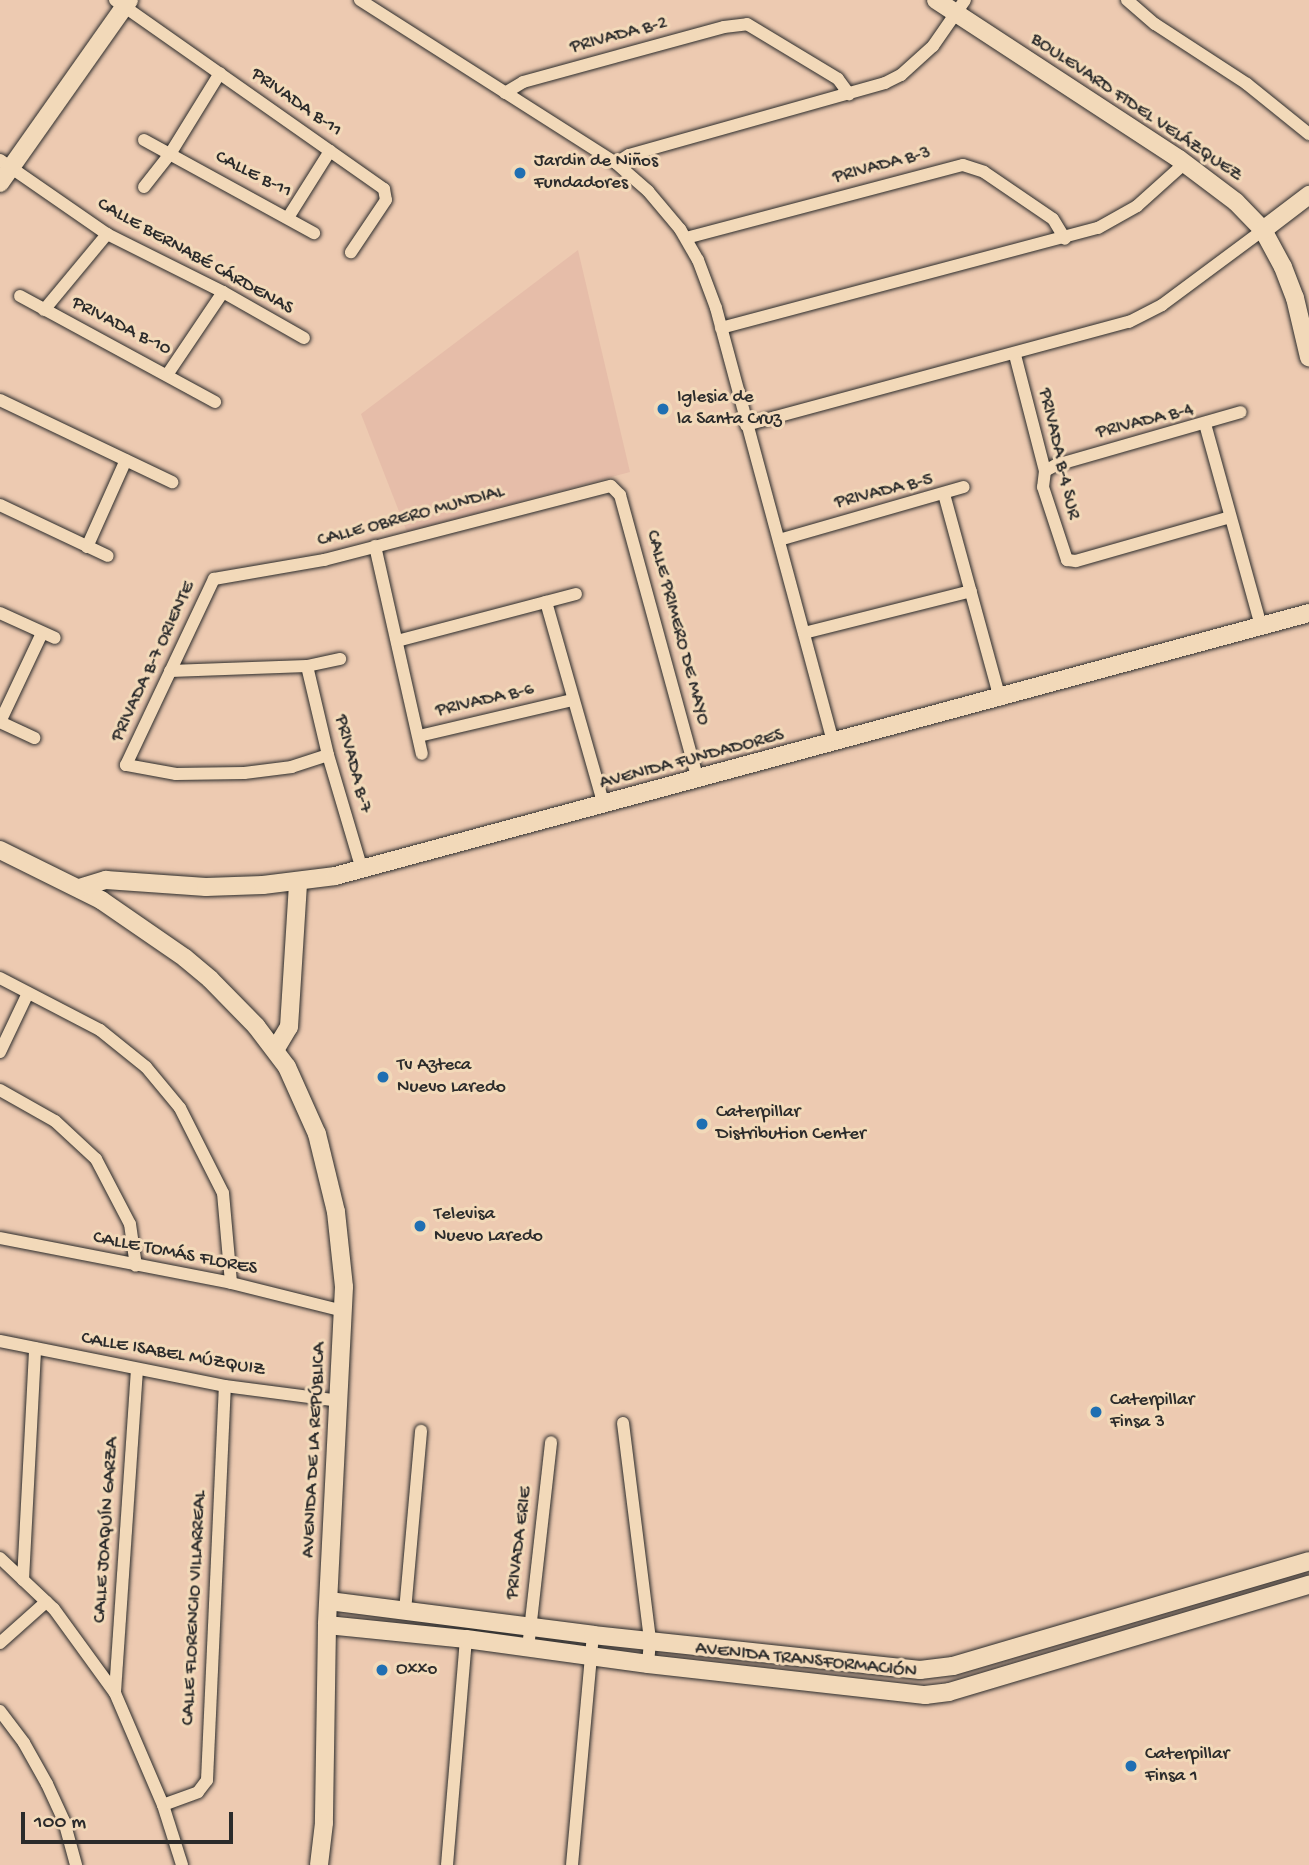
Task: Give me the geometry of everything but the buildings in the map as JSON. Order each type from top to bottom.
[{"type":"main road","name":"BOULEVARD FIDEL VELÁZQUEZ","points":[[936,0],[961,6],[1215,184],[1263,229],[1295,298],[1309,357]]},
{"type":"main road","points":[[0,183],[6,164],[122,2]]},
{"type":"main road","points":[[1263,229],[1309,195]]},
{"type":"main road","name":"AVENIDA FUNDADORES","points":[[79,888],[106,880],[206,887],[298,882],[362,870],[1309,613]]},
{"type":"main road","name":"AVENIDA DE LA REPÚBLICA","points":[[0,850],[79,888],[185,958],[235,1003],[275,1050],[299,1091],[329,1174],[343,1260],[343,1311],[327,1625],[324,1823],[319,1865]]},
{"type":"main road","points":[[275,1050],[289,1027],[298,882]]},
{"type":"main road","name":"AVENIDA TRANSFORMACIÓN","points":[[329,1601],[593,1635],[920,1670],[953,1666],[1309,1561]]},
{"type":"main road","name":"AVENIDA TRANSFORMACIÓN","points":[[327,1625],[466,1639],[695,1670],[925,1695],[1004,1676],[1309,1585]]},
{"type":"main road","points":[[1204,1592],[1210,1614]]},
{"type":"main road","points":[[693,1646],[695,1670]]},
{"type":"main road","points":[[732,1674],[734,1650]]},
{"type":"main road","points":[[997,1653],[1004,1676]]},
{"type":"main road","points":[[784,1680],[786,1657]]},
{"type":"street","points":[[360,0],[616,163],[666,211],[686,238],[707,281],[721,328],[833,743]]},
{"type":"street","points":[[1127,0],[1143,16],[1248,84],[1309,134]]},
{"type":"street","name":"PRIVADA B-11","points":[[122,2],[384,188],[387,200],[351,252]]},
{"type":"street","points":[[616,163],[629,155],[885,82],[908,69],[933,47],[961,6]]},
{"type":"street","name":"PRIVADA B-2","points":[[505,93],[523,82],[724,27],[747,24],[838,79],[849,94]]},
{"type":"street","points":[[144,187],[170,154],[220,73]]},
{"type":"street","points":[[144,140],[170,154]]},
{"type":"street","name":"CALLE B-11","points":[[170,154],[289,216],[330,151]]},
{"type":"street","points":[[721,328],[1065,239],[1119,219],[1160,189],[1185,163]]},
{"type":"street","name":"CALLE BERNABÉ CÁRDENAS","points":[[6,164],[107,234],[223,292],[304,338]]},
{"type":"street","name":"PRIVADA B-3","points":[[686,238],[963,165],[984,172],[1053,219],[1065,239]]},
{"type":"street","points":[[289,216],[314,233]]},
{"type":"street","points":[[746,425],[1015,355],[1129,322],[1162,305],[1263,229]]},
{"type":"street","name":"PRIVADA B-10","points":[[44,310],[107,234]]},
{"type":"street","name":"PRIVADA B-10","points":[[20,296],[167,375],[223,292]]},
{"type":"street","name":"PRIVADA B-4 SUR","points":[[1015,355],[1045,471],[1043,486],[1067,560],[1076,561],[1230,517]]},
{"type":"street","points":[[167,375],[215,402]]},
{"type":"street","points":[[0,400],[172,482]]},
{"type":"street","points":[[1205,424],[1241,412]]},
{"type":"street","name":"PRIVADA B-4","points":[[1045,471],[1056,465],[1205,424],[1261,626]]},
{"type":"street","points":[[88,547],[126,460]]},
{"type":"street","name":"CALLE OBRERO MUNDIAL","points":[[214,579],[324,560],[606,486],[615,487]]},
{"type":"street","name":"CALLE PRIMERO DE MAYO","points":[[615,487],[620,495],[698,780]]},
{"type":"street","points":[[944,494],[964,487]]},
{"type":"street","name":"PRIVADA B-5","points":[[779,540],[944,494],[1000,699]]},
{"type":"street","points":[[0,505],[108,556]]},
{"type":"street","name":"PRIVADA B-6","points":[[375,546],[419,736],[573,700]]},
{"type":"street","name":"PRIVADA B-7 ORIENTE","points":[[214,579],[126,765],[176,774],[244,773],[292,767],[328,755]]},
{"type":"street","points":[[804,633],[971,591]]},
{"type":"street","points":[[397,640],[576,594]]},
{"type":"street","points":[[546,602],[604,805]]},
{"type":"street","points":[[0,613],[48,636],[0,722],[35,738]]},
{"type":"street","points":[[170,671],[307,666],[340,659]]},
{"type":"street","name":"PRIVADA B-7","points":[[307,666],[328,755],[362,870]]},
{"type":"street","points":[[419,736],[422,754]]},
{"type":"street","points":[[0,978],[91,1025],[125,1049],[180,1108],[223,1193],[231,1283]]},
{"type":"street","points":[[0,1052],[28,993]]},
{"type":"street","points":[[0,1090],[55,1121],[96,1158],[112,1184],[130,1224],[136,1266]]},
{"type":"street","name":"CALLE TOMÁS FLORES","points":[[0,1238],[231,1283],[343,1311]]},
{"type":"street","name":"CALLE ISABEL MÚZQUIZ","points":[[0,1341],[225,1386],[340,1401]]},
{"type":"street","points":[[23,1580],[35,1348]]},
{"type":"street","name":"CALLE JOAQUÍN GARZA","points":[[115,1693],[137,1370]]},
{"type":"street","name":"CALLE FLORENCIO VILLARREAL","points":[[163,1805],[198,1792],[207,1780],[225,1386]]},
{"type":"street","points":[[623,1423],[650,1641],[648,1664]]},
{"type":"street","points":[[405,1611],[421,1431]]},
{"type":"street","name":"PRIVADA ERIE","points":[[528,1648],[551,1442]]},
{"type":"street","points":[[0,1558],[46,1602],[115,1693],[163,1805],[182,1865]]},
{"type":"street","points":[[0,1643],[46,1602]]},
{"type":"street","points":[[572,1865],[593,1635]]},
{"type":"street","points":[[447,1865],[466,1639]]},
{"type":"street","points":[[0,1711],[24,1744],[47,1784],[64,1821],[76,1865]]},
{"type":"shaded area","points":[[578,250],[630,472],[407,532],[361,414]]},
{"type":"place","name":"Jardin de Niños Fundadores","points":[[520,173]]},
{"type":"place","name":"Iglesia de la Santa Cruz","points":[[663,409]]},
{"type":"place","name":"Tv Azteca Nuevo Laredo","points":[[383,1077]]},
{"type":"place","name":"Caterpillar Distribution Center","points":[[702,1124]]},
{"type":"place","name":"Televisa Nuevo Laredo","points":[[420,1226]]},
{"type":"place","name":"Caterpillar Finsa 3","points":[[1096,1412]]},
{"type":"place","name":"Oxxo","points":[[382,1670]]},
{"type":"place","name":"Caterpillar Finsa 1","points":[[1131,1766]]}]
